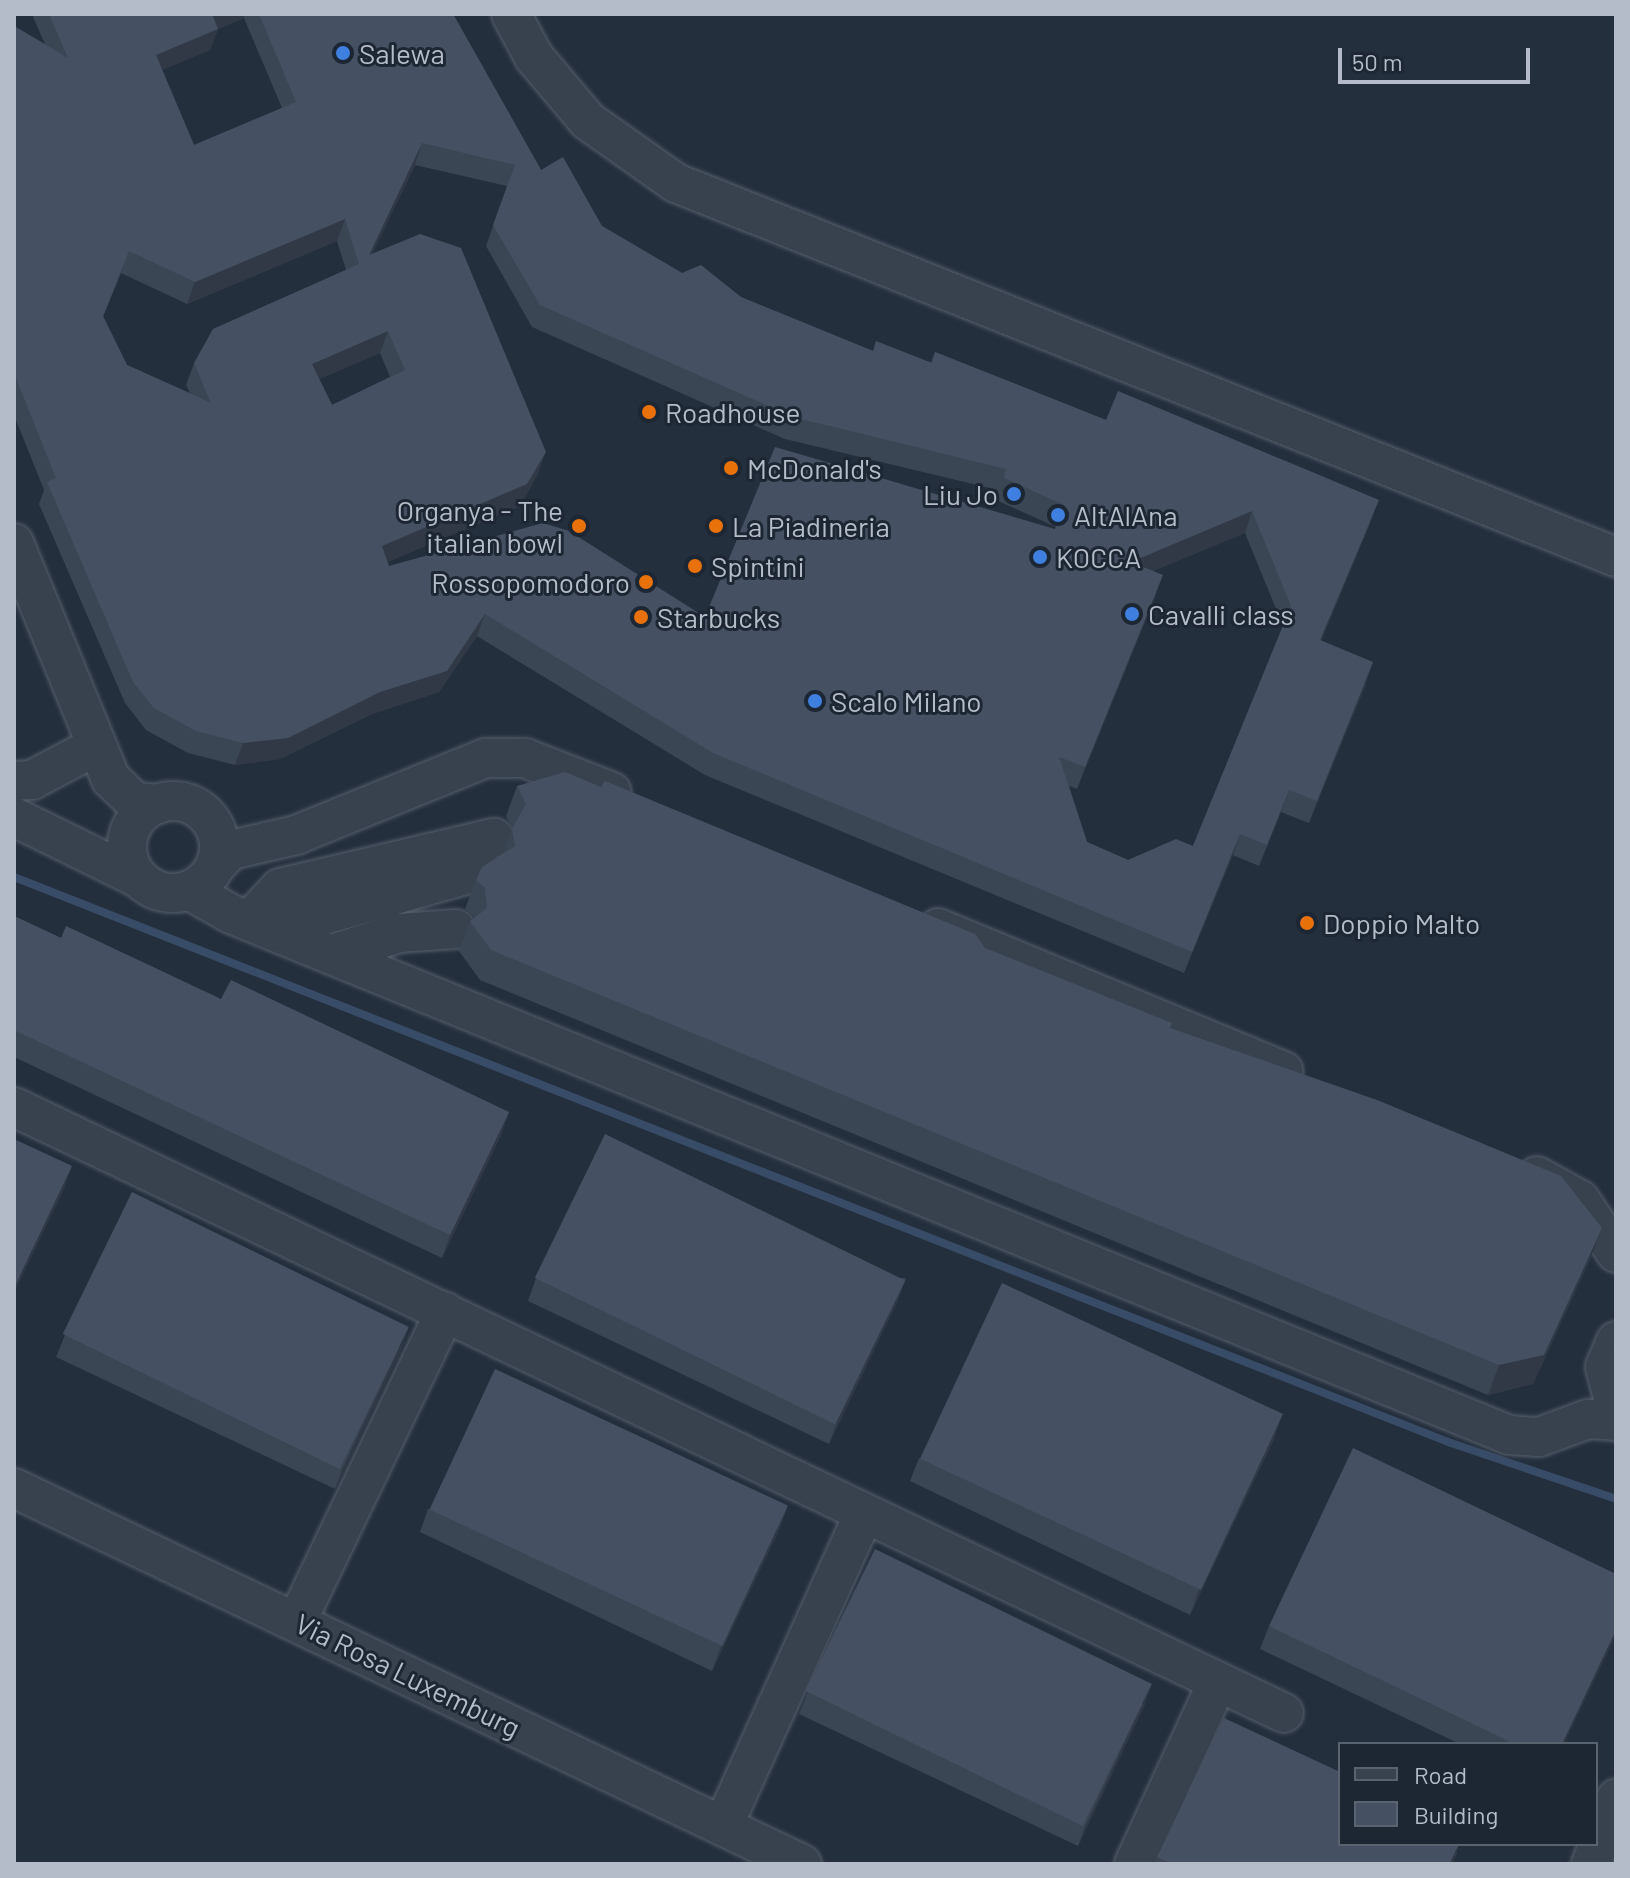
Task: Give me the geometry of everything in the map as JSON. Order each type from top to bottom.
[{"type":"street","points":[[511,14],[534,57],[588,121],[676,183],[1616,557]]},
{"type":"street","points":[[14,543],[96,746],[117,789],[135,802],[188,803],[212,822],[266,842]]},
{"type":"street","points":[[14,781],[32,780],[96,746]]},
{"type":"street","points":[[14,817],[81,845],[167,893],[203,877],[231,850],[266,842],[486,758],[541,763],[653,810]]},
{"type":"street","points":[[81,845],[106,848],[130,832],[158,804]]},
{"type":"street","points":[[203,877],[212,822]]},
{"type":"street","points":[[130,832],[128,851],[140,879]]},
{"type":"street","points":[[261,925],[280,888],[489,854]]},
{"type":"street","points":[[203,877],[261,925],[1509,1435],[1539,1437],[1588,1419],[1616,1421]]},
{"type":"street","points":[[901,912],[1325,1088]]},
{"type":"street","points":[[331,954],[399,933],[456,929]]},
{"type":"street","points":[[14,1107],[1284,1713]]},
{"type":"street","points":[[1500,1161],[1562,1187],[1614,1255]]},
{"type":"street","points":[[297,1621],[445,1312]]},
{"type":"street","points":[[1614,1334],[1605,1386],[1616,1409]]},
{"type":"street","name":"Via Rosa Luxemburg","points":[[14,1488],[802,1864]]},
{"type":"street","points":[[723,1826],[864,1513]]},
{"type":"street","points":[[1134,1864],[1218,1681]]},
{"type":"street","points":[[1598,1846],[1616,1799]]},
{"type":"building","points":[[49,14],[212,14],[218,29],[156,55],[194,145],[296,102],[259,14],[453,14],[541,170],[563,157],[602,226],[682,273],[701,265],[741,297],[873,351],[876,341],[932,363],[935,352],[1106,420],[1118,391],[1379,500],[1320,640],[1373,662],[1317,801],[1289,790],[1267,845],[1240,834],[1192,952],[713,753],[485,614],[447,671],[380,692],[288,738],[243,743],[196,731],[154,708],[133,682],[47,482],[56,478],[14,373],[14,26],[68,58]],"holes":[[[422,143],[515,165],[493,225],[540,305],[793,417],[1006,469],[1004,478],[1064,505],[1055,529],[775,447],[705,617],[569,531],[543,523],[389,566],[382,546],[527,484],[546,452],[461,248],[420,234],[369,255]],[[345,219],[359,264],[213,329],[194,363],[211,403],[127,365],[103,316],[129,251],[195,282]],[[388,331],[405,370],[332,405],[312,364]],[[1252,511],[1291,606],[1193,846],[1176,839],[1128,860],[1087,842],[1059,757],[1085,767],[1163,575],[1131,562]]]},
{"type":"building","points":[[565,772],[601,787],[605,781],[975,934],[985,948],[1172,1023],[1170,1028],[1377,1100],[1561,1176],[1602,1228],[1544,1355],[1499,1365],[491,950],[470,921],[487,908],[485,888],[476,880],[482,867],[515,846],[512,829],[526,804],[517,786]]},
{"type":"building","points":[[14,916],[61,938],[66,926],[221,999],[231,980],[509,1112],[450,1235],[14,1030]]},
{"type":"building","points":[[605,1134],[905,1280],[835,1424],[535,1278]]},
{"type":"building","points":[[14,1139],[72,1166],[14,1288]]},
{"type":"building","points":[[132,1192],[409,1327],[340,1469],[63,1334]]},
{"type":"building","points":[[1002,1283],[1283,1414],[1201,1590],[920,1459]]},
{"type":"building","points":[[495,1369],[788,1506],[722,1646],[429,1509]]},
{"type":"building","points":[[1353,1448],[1616,1574],[1616,1630],[1563,1742],[1511,1742],[1269,1626]]},
{"type":"building","points":[[875,1549],[1152,1684],[1083,1826],[806,1691]]},
{"type":"building","points":[[1224,1718],[1338,1771],[1338,1846],[1458,1846],[1449,1864],[1172,1864],[1157,1857]]},
{"type":"waterway","points":[[14,877],[1451,1443],[1616,1499]]},
{"type":"place","name":"Salewa","points":[[343,53]]},
{"type":"place","name":"Roadhouse","points":[[649,412]]},
{"type":"place","name":"McDonald's","points":[[731,468]]},
{"type":"place","name":"Liu Jo","points":[[1014,494]]},
{"type":"place","name":"AltAlAna","points":[[1058,515]]},
{"type":"place","name":"Organya - The italian bowl","points":[[579,526]]},
{"type":"place","name":"La Piadineria","points":[[716,526]]},
{"type":"place","name":"KOCCA","points":[[1040,557]]},
{"type":"place","name":"Spintini","points":[[695,566]]},
{"type":"place","name":"Rossopomodoro","points":[[646,582]]},
{"type":"place","name":"Cavalli class","points":[[1132,614]]},
{"type":"place","name":"Starbucks","points":[[641,617]]},
{"type":"place","name":"Scalo Milano","points":[[815,701]]},
{"type":"place","name":"Doppio Malto","points":[[1307,923]]}]
